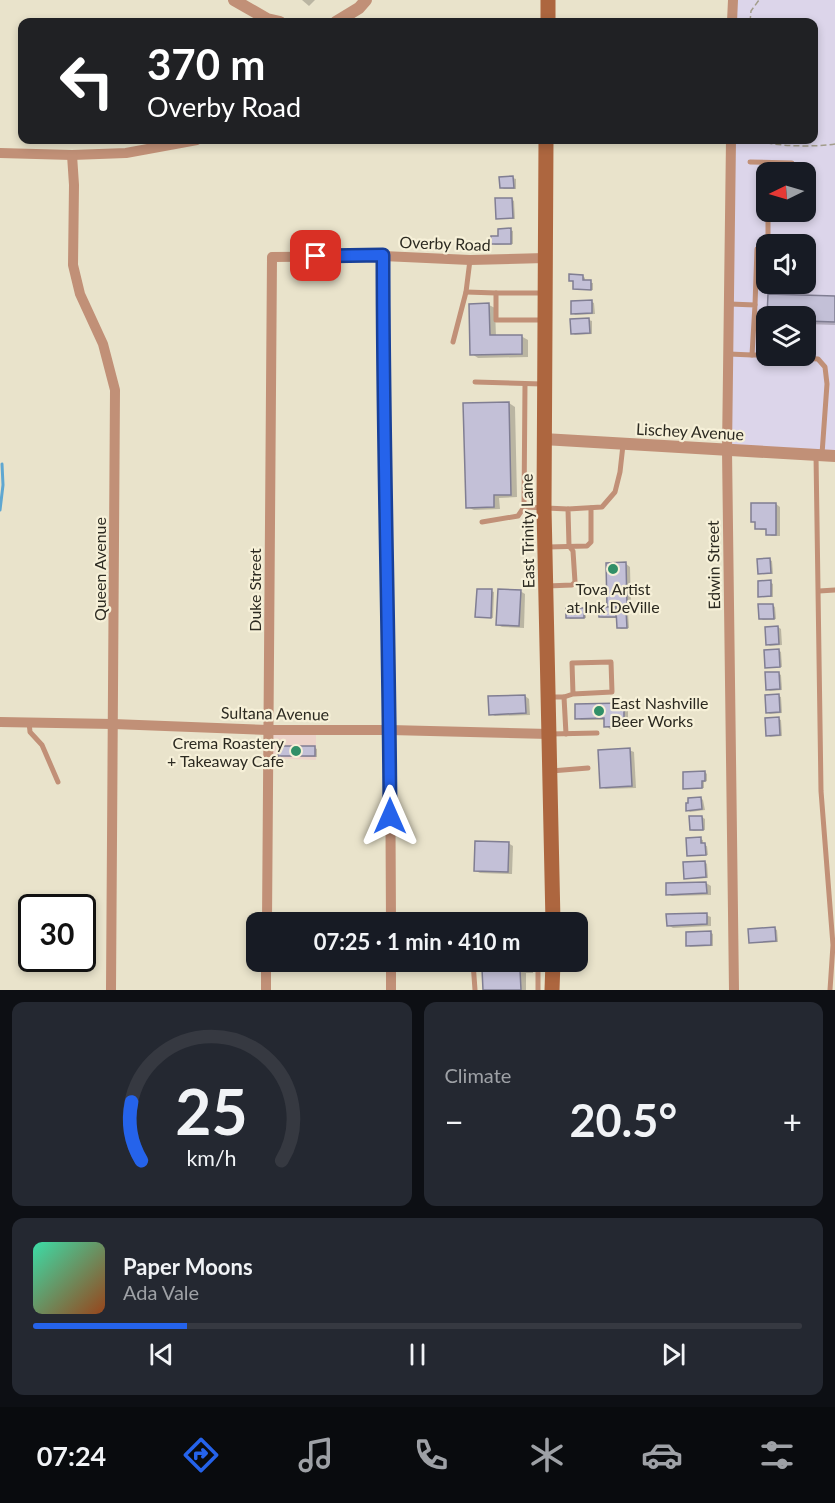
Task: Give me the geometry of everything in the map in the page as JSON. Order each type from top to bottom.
[{"type":"main road","points":[[548,0],[548,18]]},
{"type":"main road","name":"East Trinity Lane","points":[[546,144],[543,439],[553,912]]},
{"type":"main road","points":[[552,990],[553,972]]},
{"type":"street","points":[[234,0],[265,18]]},
{"type":"street","points":[[342,18],[366,0]]},
{"type":"street","points":[[732,18],[733,0]]},
{"type":"street","points":[[0,153],[72,155],[126,153],[175,144]]},
{"type":"street","name":"Edwin Street","points":[[731,144],[727,450],[734,990]]},
{"type":"street","name":"Queen Avenue","points":[[72,155],[73,265],[80,294],[103,344],[115,390],[111,990]]},
{"type":"street","points":[[383,255],[391,912]]},
{"type":"street","name":"Overby Road","points":[[272,257],[383,255],[470,260],[545,258]]},
{"type":"street","name":"Duke Street","points":[[267,912],[272,257]]},
{"type":"street","name":"Lischey Avenue","points":[[543,439],[835,456]]},
{"type":"street","name":"Sultana Avenue","points":[[0,722],[268,730],[549,734]]},
{"type":"street","points":[[266,972],[266,990]]},
{"type":"street","points":[[391,972],[391,990]]},
{"type":"lane","points":[[750,162],[756,162]]},
{"type":"lane","points":[[453,342],[466,292],[470,260]]},
{"type":"lane","points":[[752,355],[756,277]]},
{"type":"lane","points":[[466,292],[544,293]]},
{"type":"lane","points":[[496,293],[496,320],[544,320]]},
{"type":"lane","points":[[730,304],[755,305]]},
{"type":"lane","points":[[729,354],[756,355]]},
{"type":"lane","points":[[816,359],[825,368],[827,384],[819,455],[819,591],[821,791],[832,945],[830,990]]},
{"type":"lane","points":[[476,382],[544,384]]},
{"type":"lane","points":[[482,522],[518,516],[524,507],[525,384]]},
{"type":"lane","points":[[524,507],[568,509],[602,507],[615,492],[623,444]]},
{"type":"lane","points":[[545,547],[587,546],[591,542],[591,508]]},
{"type":"lane","points":[[546,586],[572,585],[574,582],[573,551],[568,546],[568,509]]},
{"type":"lane","points":[[819,591],[835,590]]},
{"type":"lane","points":[[548,697],[612,692],[611,662],[572,663],[573,694]]},
{"type":"lane","points":[[564,697],[566,734]]},
{"type":"lane","points":[[29,722],[30,732],[42,745],[58,782]]},
{"type":"lane","points":[[549,734],[597,733]]},
{"type":"lane","points":[[550,771],[588,768]]},
{"type":"lane","points":[[474,972],[475,990]]},
{"type":"lane","points":[[538,972],[538,990]]},
{"type":"path","points":[[750,18],[751,11],[759,0]]},
{"type":"path","points":[[775,144],[822,146],[835,144]]},
{"type":"shaded area","points":[[733,0],[835,0],[835,456],[727,450],[731,144],[818,144],[818,18],[732,18]]},
{"type":"shaded area","points":[[316,729],[316,760],[268,758],[268,730]]},
{"type":"building","points":[[513,176],[514,188],[500,188],[499,177]]},
{"type":"building","points":[[495,198],[512,198],[513,218],[496,219]]},
{"type":"building","points":[[511,228],[511,244],[491,244],[491,236],[498,236],[498,229]]},
{"type":"building","points":[[569,274],[583,275],[583,280],[591,280],[591,290],[573,289],[573,281],[569,281]]},
{"type":"building","points":[[768,294],[835,296],[835,322],[816,321],[816,306],[767,306]]},
{"type":"building","points":[[592,300],[592,313],[571,314],[571,301]]},
{"type":"building","points":[[489,303],[490,335],[522,335],[522,354],[470,355],[469,304]]},
{"type":"building","points":[[589,318],[590,333],[571,334],[570,319]]},
{"type":"building","points":[[509,402],[511,495],[494,495],[494,507],[466,508],[463,403]]},
{"type":"building","points":[[751,503],[776,503],[776,535],[766,535],[766,529],[755,529],[755,522],[751,522]]},
{"type":"building","points":[[770,558],[771,573],[758,574],[757,559]]},
{"type":"building","points":[[626,562],[627,606],[607,607],[606,563]]},
{"type":"building","points":[[771,580],[771,596],[758,597],[758,581]]},
{"type":"building","points":[[477,589],[492,589],[491,618],[475,617]]},
{"type":"building","points":[[498,589],[521,590],[519,626],[496,625]]},
{"type":"building","points":[[758,604],[773,604],[774,619],[759,619]]},
{"type":"building","points":[[598,607],[616,607],[616,617],[599,617]]},
{"type":"building","points":[[566,608],[584,608],[584,618],[566,618]]},
{"type":"building","points":[[616,610],[626,610],[627,628],[617,628]]},
{"type":"building","points":[[778,626],[779,644],[766,645],[765,627]]},
{"type":"building","points":[[779,649],[780,667],[765,668],[764,650]]},
{"type":"building","points":[[765,672],[779,672],[780,689],[766,690]]},
{"type":"building","points":[[779,694],[780,712],[766,713],[765,695]]},
{"type":"building","points":[[525,695],[526,713],[489,715],[488,696]]},
{"type":"building","name":"East Nashville Beer Works","points":[[624,703],[624,726],[604,727],[604,718],[575,719],[575,704]]},
{"type":"building","points":[[779,717],[780,735],[766,736],[765,718]]},
{"type":"building","name":"Crema Roastery + Takeaway Cafe","points":[[278,746],[315,746],[315,756],[278,756]]},
{"type":"building","points":[[630,748],[632,786],[600,788],[598,750]]},
{"type":"building","points":[[705,771],[702,788],[683,789],[683,772]]},
{"type":"building","points":[[701,797],[702,809],[686,811],[688,798]]},
{"type":"building","points":[[689,816],[702,816],[703,830],[690,830]]},
{"type":"building","points":[[701,837],[701,843],[705,843],[706,855],[687,856],[686,838]]},
{"type":"building","points":[[475,841],[509,842],[508,872],[474,871]]},
{"type":"building","points":[[705,861],[706,877],[684,879],[683,862]]},
{"type":"building","points":[[706,882],[707,893],[666,895],[666,883]]},
{"type":"building","points":[[707,913],[707,924],[667,926],[666,914]]},
{"type":"building","points":[[775,927],[776,941],[749,943],[748,929]]},
{"type":"building","points":[[711,931],[711,945],[686,946],[686,932]]},
{"type":"building","points":[[482,972],[520,972],[521,990],[483,990]]},
{"type":"waterway","points":[[0,510],[3,485],[2,464]]},
{"type":"place","name":"Tova Artist at Ink DeVille","points":[[613,569]]},
{"type":"place","name":"East Nashville Beer Works","points":[[599,711]]},
{"type":"place","name":"Crema Roastery + Takeaway Cafe","points":[[296,751]]},
{"type":"route","points":[[316,256],[383,255],[390,816]]}]
